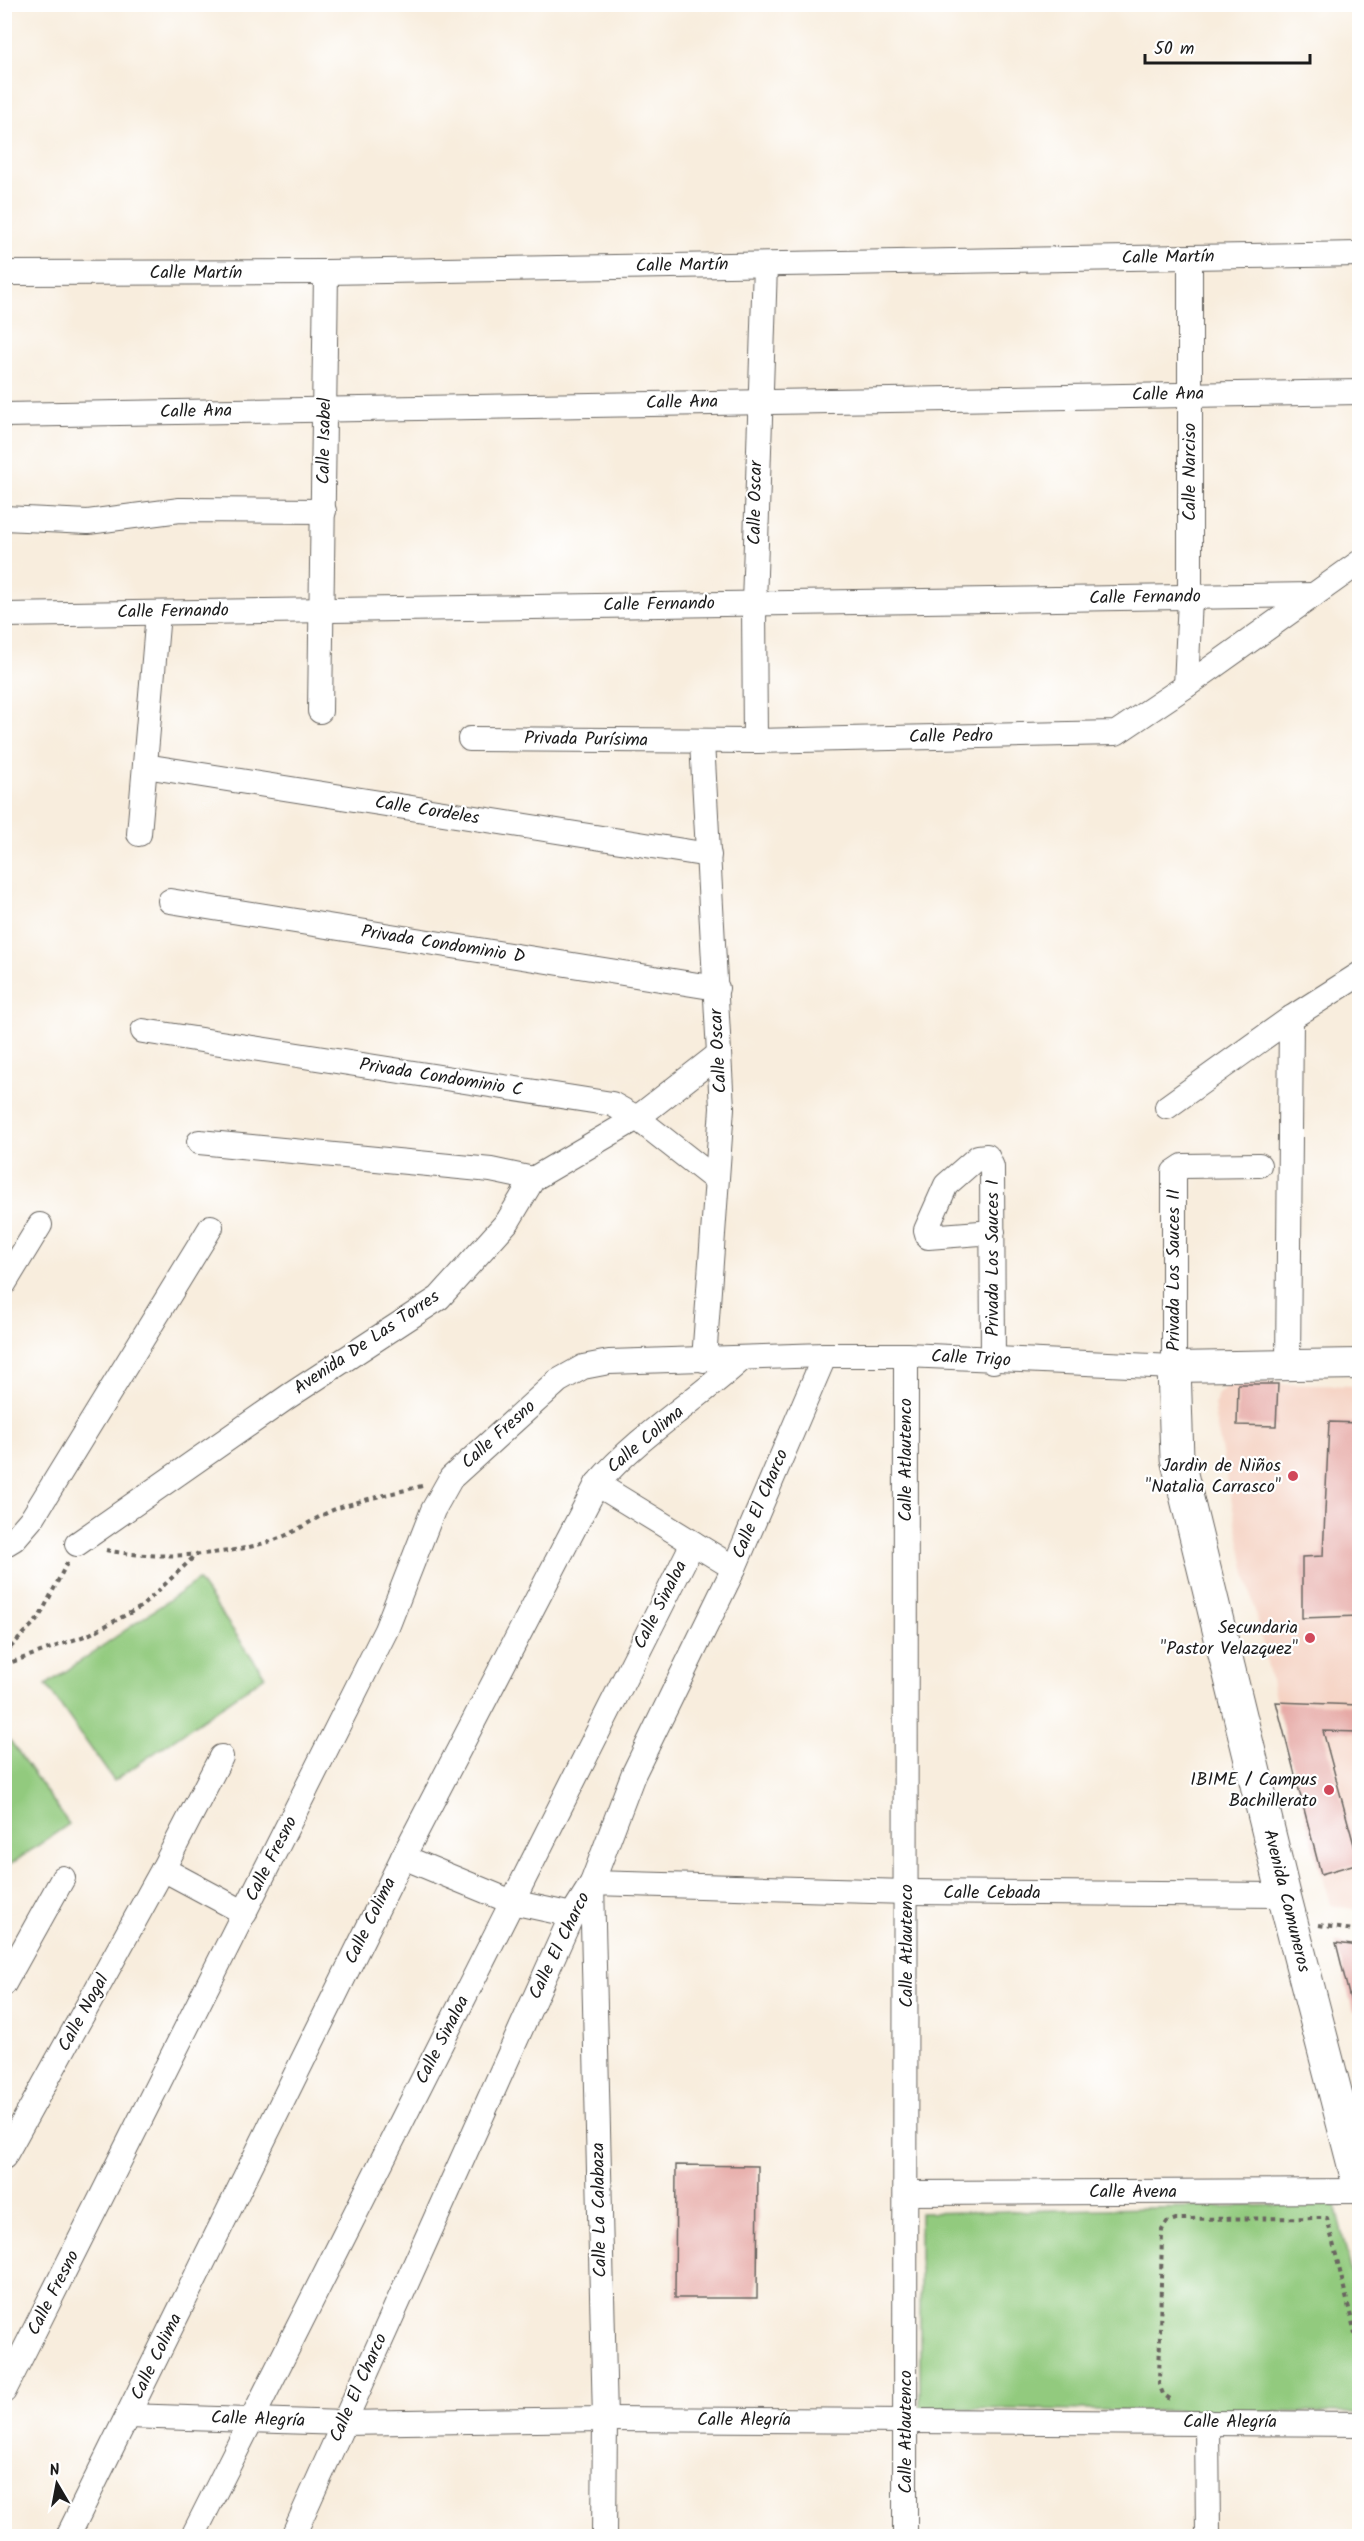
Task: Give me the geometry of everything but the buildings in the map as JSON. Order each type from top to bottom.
[{"type":"main road","name":"Avenida Comuneros","points":[[1174,1367],[1178,1458],[1287,1908],[1359,2190]]},
{"type":"street","name":"Calle Martín","points":[[4,273],[326,272],[1359,254]]},
{"type":"street","name":"Calle Narciso","points":[[1186,686],[1190,598],[1190,258]]},
{"type":"street","name":"Calle Oscar","points":[[755,741],[754,604],[765,265]]},
{"type":"street","name":"Calle Isabel","points":[[320,711],[326,272]]},
{"type":"street","name":"Calle Ana","points":[[4,415],[1359,392]]},
{"type":"street","points":[[4,518],[88,522],[180,510],[324,511]]},
{"type":"street","name":"Calle Pedro","points":[[702,742],[1116,733],[1186,686],[1359,562]]},
{"type":"street","name":"Calle Fernando","points":[[4,615],[1314,595]]},
{"type":"street","points":[[139,834],[158,613]]},
{"type":"street","name":"Privada Purísima","points":[[470,739],[702,742]]},
{"type":"street","name":"Calle Oscar","points":[[702,742],[722,1108],[704,1360]]},
{"type":"street","name":"Calle Cordeles","points":[[145,766],[709,855]]},
{"type":"street","name":"Privada Condominio D","points":[[170,901],[717,988]]},
{"type":"street","points":[[1167,1107],[1291,1018],[1359,974]]},
{"type":"street","points":[[1288,1365],[1291,1018]]},
{"type":"street","name":"Privada Condominio C","points":[[143,1031],[612,1104],[637,1118],[716,1180]]},
{"type":"street","name":"Avenida De Las Torres","points":[[77,1544],[289,1396],[439,1298],[508,1221],[533,1179],[637,1118],[719,1054]]},
{"type":"street","points":[[199,1142],[491,1170],[533,1179]]},
{"type":"street","name":"Privada Los Sauces I","points":[[993,1232],[935,1238],[928,1237],[926,1230],[946,1185],[978,1157],[987,1156],[992,1167],[993,1232],[993,1360]]},
{"type":"street","name":"Privada Los Sauces II","points":[[1174,1367],[1174,1172],[1183,1166],[1259,1165]]},
{"type":"street","points":[[4,1284],[40,1225]]},
{"type":"street","points":[[4,1545],[14,1539],[33,1517],[211,1227]]},
{"type":"street","name":"Calle Trigo","points":[[583,1367],[609,1362],[825,1355],[1174,1367],[1359,1364]]},
{"type":"street","name":"Calle El Charco","points":[[293,2536],[572,1914],[592,1883],[633,1775],[734,1568],[825,1355]]},
{"type":"street","name":"Calle Atlautenco","points":[[905,2536],[906,1356]]},
{"type":"street","name":"Calle Colima","points":[[68,2536],[403,1857],[597,1484],[621,1457],[711,1387],[743,1358]]},
{"type":"street","name":"Calle Fresno","points":[[4,2391],[386,1630],[433,1510],[451,1478],[558,1381],[583,1367]]},
{"type":"street","points":[[597,1484],[734,1568]]},
{"type":"street","name":"Calle Sinaloa","points":[[193,2536],[693,1543]]},
{"type":"street","name":"Calle Nogal","points":[[4,2157],[163,1869],[221,1757]]},
{"type":"street","points":[[403,1857],[512,1902],[572,1914]]},
{"type":"street","points":[[163,1869],[245,1913]]},
{"type":"street","points":[[4,1984],[63,1878]]},
{"type":"street","name":"Calle Cebada","points":[[592,1883],[907,1892],[1287,1908]]},
{"type":"street","name":"Calle La Calabaza","points":[[592,1883],[605,2419],[604,2536]]},
{"type":"street","name":"Calle Avena","points":[[907,2193],[1359,2190]]},
{"type":"street","name":"Calle Alegría","points":[[128,2416],[343,2423],[605,2419],[1359,2424]]},
{"type":"street","points":[[1208,2422],[1208,2536]]},
{"type":"path","points":[[4,1654],[39,1618],[77,1544],[132,1556],[225,1552],[269,1542],[302,1528],[337,1509],[451,1478]]},
{"type":"path","points":[[4,1665],[90,1634],[141,1607],[198,1553]]},
{"type":"path","points":[[1287,1908],[1359,1931]]},
{"type":"path","points":[[1171,2400],[1163,2394],[1159,2384],[1162,2230],[1167,2223],[1176,2219],[1327,2218],[1359,2354]]},
{"type":"shaded area","points":[[1230,1383],[1359,1386],[1359,1910],[1330,1905],[1276,1702],[1246,1573],[1214,1413],[1217,1395]]},
{"type":"green space","points":[[198,1580],[265,1676],[114,1781],[46,1685]]},
{"type":"green space","points":[[4,1732],[69,1824],[5,1868],[4,1868]]},
{"type":"green space","points":[[1335,2204],[1359,2303],[1359,2413],[920,2408],[920,2213]]},
{"type":"place","name":"Jardin de Niños \"Natalia Carrasco\"","points":[[1293,1476]]},
{"type":"place","name":"Secundaria \"Pastor Velazquez\"","points":[[1310,1638]]},
{"type":"place","name":"IBIME / Campus Bachillerato","points":[[1329,1790]]}]
